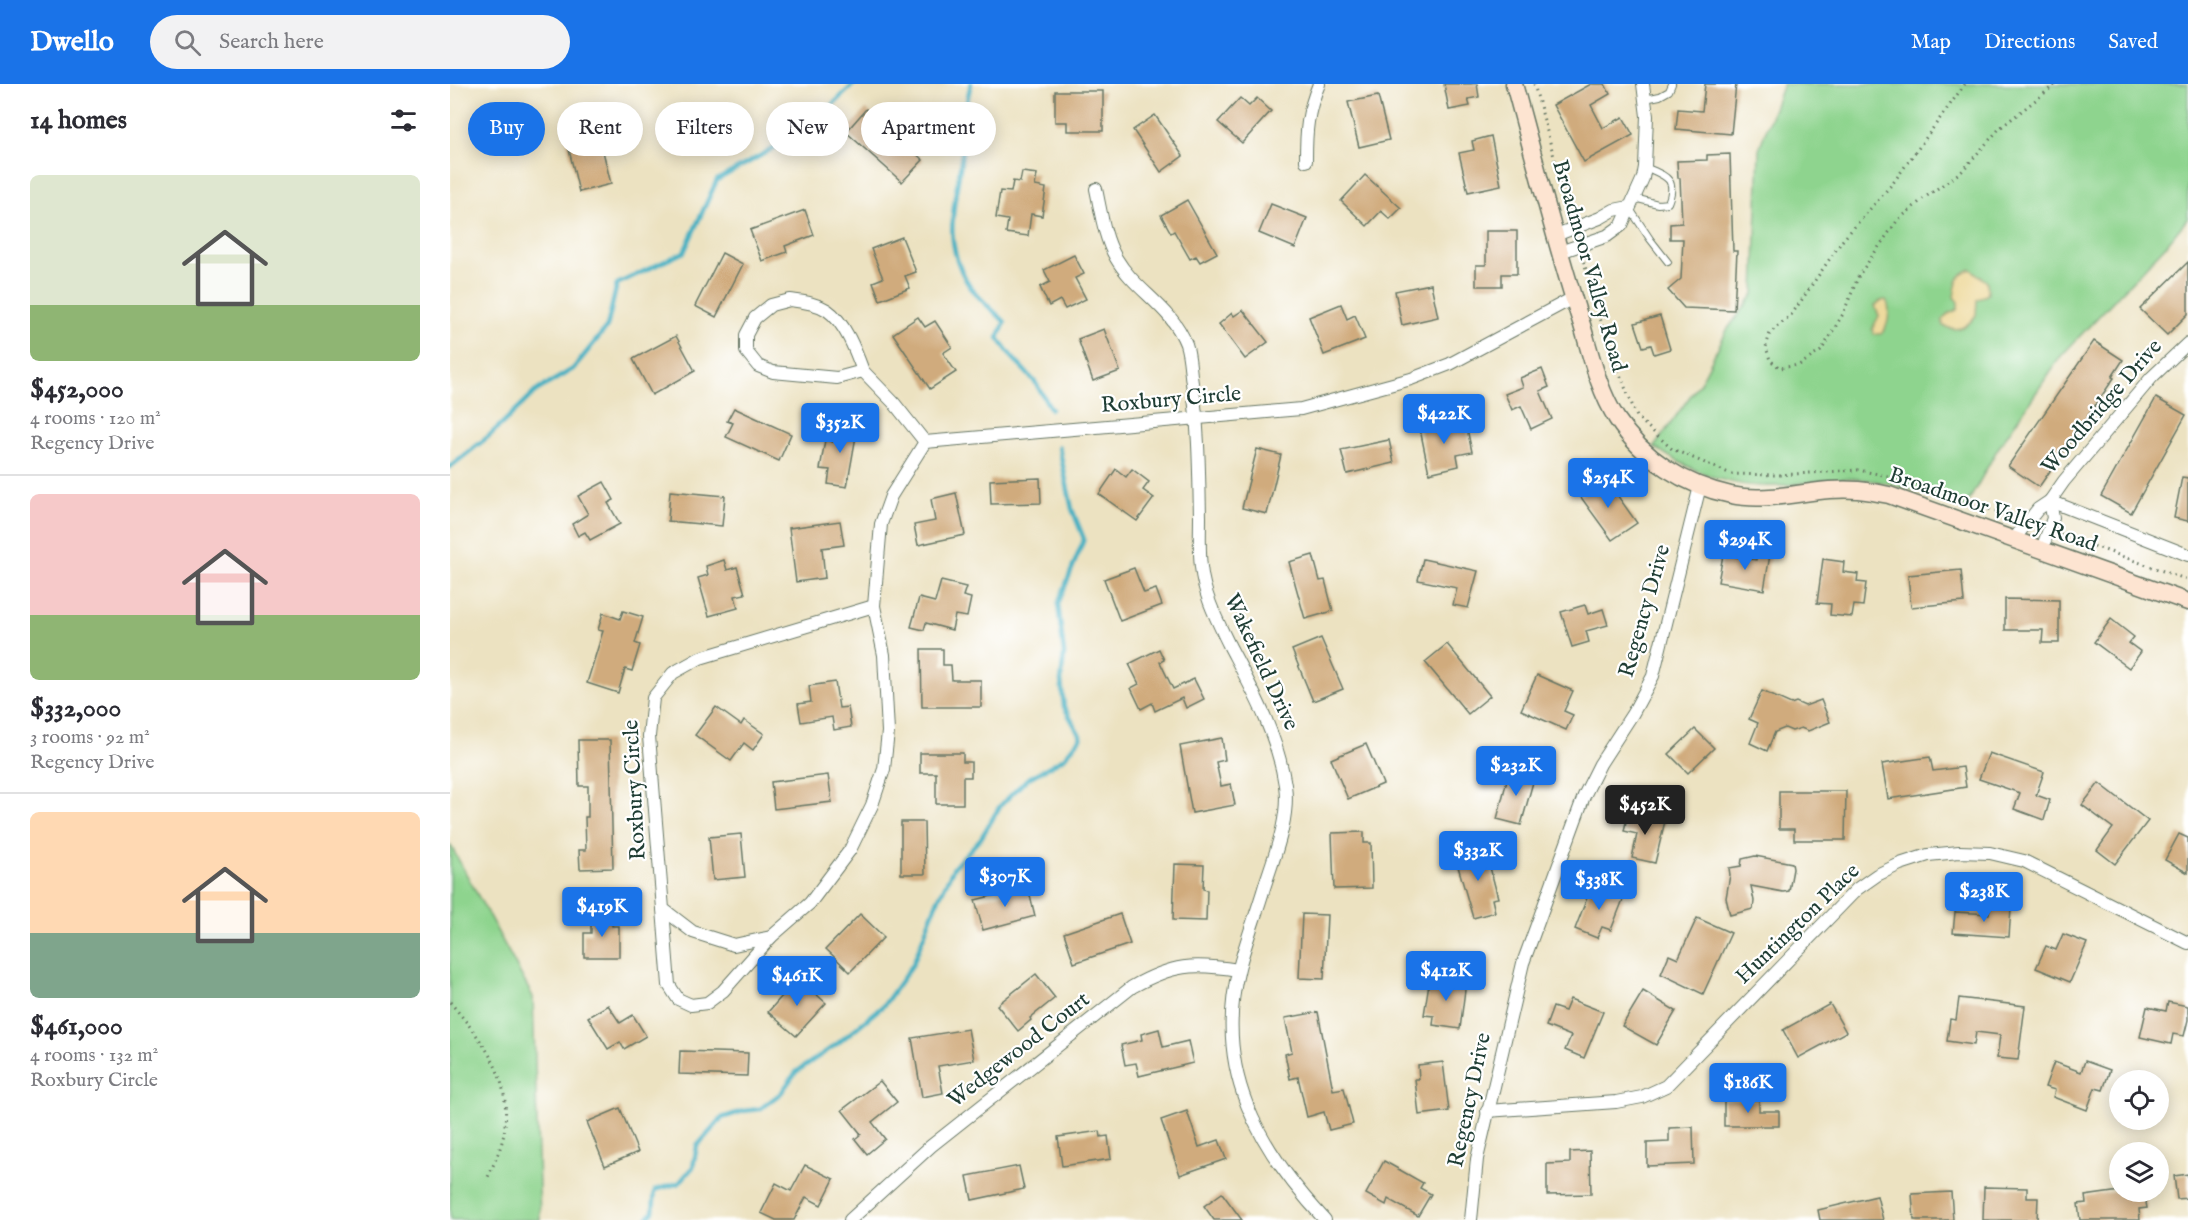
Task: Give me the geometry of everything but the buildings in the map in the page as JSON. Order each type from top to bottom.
[{"type":"street","points":[[1306,161],[1306,128],[1310,107],[1319,84]]},
{"type":"street","name":"Broadmoor Valley Road","points":[[1514,84],[1573,298],[1601,387],[1617,419],[1640,447],[1668,471],[1700,486],[1732,495],[1764,498],[1857,490],[1889,495],[2188,602]]},
{"type":"street","points":[[1560,252],[1607,236],[1622,225],[1645,167],[1647,133],[1643,84]]},
{"type":"street","name":"Wakefield Drive","points":[[1096,189],[1106,239],[1117,260],[1161,306],[1177,326],[1186,346],[1198,418],[1201,567],[1209,605],[1263,712],[1278,747],[1286,789],[1282,830],[1238,970],[1232,1024],[1232,1049],[1236,1074],[1257,1130],[1287,1176],[1325,1220]]},
{"type":"street","points":[[1556,235],[1600,218],[1631,202]]},
{"type":"street","name":"Roxbury Circle","points":[[874,606],[700,658],[672,673],[653,698],[649,736],[669,985],[678,999],[691,1005],[707,1003],[723,991],[771,937],[810,903],[850,850],[872,805],[884,769],[888,732],[884,655],[874,606],[880,524],[891,496],[925,442],[1301,409],[1411,380],[1450,364],[1573,298]]},
{"type":"street","points":[[863,371],[837,378],[774,372],[758,366],[746,351],[746,336],[755,318],[771,304],[790,300],[812,304],[828,311],[853,342],[863,371],[894,403],[925,442]]},
{"type":"street","name":"Woodbridge Drive","points":[[2014,539],[2038,509],[2050,501],[2064,481],[2152,377],[2188,343]]},
{"type":"street","name":"Regency Drive","points":[[1471,1220],[1477,1159],[1523,963],[1584,796],[1600,764],[1633,713],[1653,676],[1700,486]]},
{"type":"street","points":[[2050,501],[2188,555]]},
{"type":"street","name":"Woodbridge Drive","points":[[2042,549],[2053,518],[2050,501]]},
{"type":"street","name":"Huntington Place","points":[[1487,1111],[1616,1102],[1642,1098],[1666,1086],[1857,889],[1893,867],[1928,855],[1959,852],[1990,853],[2024,861],[2188,944]]},
{"type":"street","name":"Roxbury Circle","points":[[663,909],[693,932],[734,945],[771,937]]},
{"type":"street","name":"Wedgewood Court","points":[[850,1220],[931,1146],[1132,987],[1150,976],[1185,967],[1204,965],[1238,970]]},
{"type":"lane","points":[[1645,99],[1660,96],[1669,91],[1672,84]]},
{"type":"lane","points":[[1631,202],[1668,203],[1672,184],[1667,176],[1645,167]]},
{"type":"lane","points":[[1631,202],[1650,239],[1668,262]]},
{"type":"path","points":[[1534,84],[1574,229]]},
{"type":"path","points":[[1965,84],[1893,183],[1842,241],[1792,314],[1770,333],[1766,347],[1770,360],[1780,368],[1799,365],[1821,351],[1843,314],[1859,275],[1897,221],[1962,171],[2000,128],[2055,84]]},
{"type":"path","points":[[1579,246],[1606,342],[1637,417],[1672,449],[1731,474],[1779,475],[1858,470],[1903,479],[2027,523]]},
{"type":"path","points":[[2049,530],[2188,580]]},
{"type":"path","points":[[450,1002],[480,1039],[498,1067],[504,1087],[506,1124],[488,1178]]},
{"type":"green space","points":[[1783,84],[2188,84],[2188,218],[2168,243],[2061,356],[1997,450],[1965,508],[1914,490],[1887,483],[1851,478],[1768,486],[1734,483],[1685,465],[1654,447],[1701,381],[1727,330],[1754,294],[1759,149]]},
{"type":"green space","points":[[450,844],[533,997],[540,1220],[450,1220]]},
{"type":"sand","points":[[1971,269],[1987,282],[1988,294],[1977,300],[1976,315],[1966,326],[1953,329],[1943,326],[1943,319],[1958,309],[1958,302],[1954,297],[1958,280]]},
{"type":"sand","points":[[1886,300],[1889,313],[1886,327],[1881,334],[1874,334],[1872,329],[1879,316],[1875,306],[1880,301]]},
{"type":"waterway","points":[[450,467],[489,436],[536,391],[573,369],[607,327],[617,284],[684,252],[717,180],[806,130],[854,84]]},
{"type":"waterway","points":[[971,84],[952,222],[955,251],[959,266],[971,288],[1005,322],[998,338],[1035,382],[1051,409]]},
{"type":"waterway","points":[[646,1220],[653,1211],[655,1190],[679,1183],[693,1167],[697,1146],[722,1118],[743,1111],[760,1109],[781,1093],[796,1072],[837,1044],[884,1005],[913,964],[936,904],[954,867],[981,838],[1000,806],[1027,779],[1064,758],[1081,737],[1064,707],[1061,681],[1064,654],[1058,604],[1084,539],[1072,509],[1059,447]]}]
